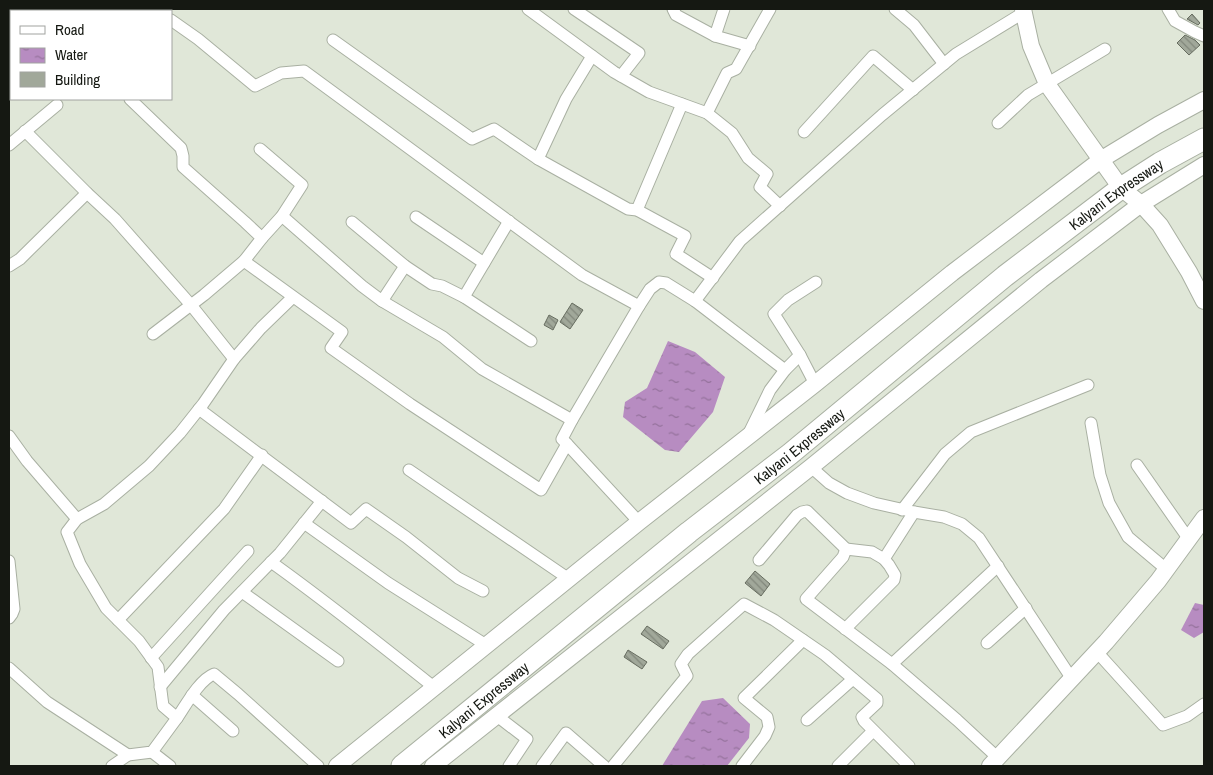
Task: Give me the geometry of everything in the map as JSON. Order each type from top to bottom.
[{"type":"highway","name":"Kalyani Expressway","points":[[402,766],[690,532],[790,454],[1005,276],[1121,188],[1160,163],[1204,139]]},
{"type":"street","points":[[528,9],[621,76],[649,92],[707,113],[732,133],[748,158],[767,174],[760,187],[780,206]]},
{"type":"street","points":[[574,9],[639,53],[621,76]]},
{"type":"street","points":[[673,9],[676,15],[715,36],[750,46]]},
{"type":"street","points":[[715,36],[724,9]]},
{"type":"street","points":[[707,113],[728,73],[736,70],[770,9]]},
{"type":"street","points":[[895,9],[914,26],[944,64]]},
{"type":"street","points":[[1168,9],[1175,21],[1204,36]]},
{"type":"street","points":[[695,301],[740,241],[882,115],[956,54],[1023,11],[1031,46],[1047,84],[1121,188],[1141,204],[1160,225],[1189,272],[1204,302]]},
{"type":"street","points":[[172,21],[198,39],[255,86],[281,72],[304,71],[582,274],[639,306]]},
{"type":"street","points":[[333,40],[472,139],[494,129],[538,159],[628,209],[636,210],[685,236],[676,254],[713,278]]},
{"type":"street","points":[[998,122],[1028,95],[1105,48]]},
{"type":"street","points":[[538,159],[566,99],[592,56]]},
{"type":"street","points":[[804,132],[873,56],[913,90]]},
{"type":"street","points":[[131,100],[181,148],[183,167],[262,238]]},
{"type":"street","points":[[337,766],[639,522],[815,384],[952,272],[1102,159],[1204,100]]},
{"type":"street","points":[[636,210],[682,104]]},
{"type":"street","points":[[9,145],[57,105]]},
{"type":"street","points":[[25,131],[115,219],[191,305],[234,359]]},
{"type":"street","points":[[153,334],[244,261],[282,216],[302,185],[260,149]]},
{"type":"street","points":[[433,766],[811,467],[1041,280],[1141,204],[1204,165]]},
{"type":"street","points":[[9,266],[20,259],[87,193]]},
{"type":"street","points":[[282,216],[362,286],[382,301],[443,337],[482,369],[572,420]]},
{"type":"street","points":[[416,217],[484,263]]},
{"type":"street","points":[[464,297],[509,221]]},
{"type":"street","points":[[352,222],[406,266],[432,284],[442,286],[464,297],[531,341]]},
{"type":"street","points":[[244,261],[342,332],[331,348],[410,404],[542,490],[567,444]]},
{"type":"street","points":[[382,301],[406,266]]},
{"type":"street","points":[[639,522],[562,439],[650,290],[659,282],[666,283],[695,301],[785,370]]},
{"type":"street","points":[[815,384],[800,355],[774,314],[788,300],[816,282]]},
{"type":"street","points":[[176,718],[163,706],[158,667],[139,641],[106,608],[80,564],[67,532],[77,519],[104,504],[149,466],[200,408],[234,359],[293,297]]},
{"type":"street","points":[[748,436],[770,390],[785,370],[800,355]]},
{"type":"street","points":[[902,510],[945,454],[971,432],[1088,385]]},
{"type":"street","points":[[200,408],[351,523],[366,509],[406,537],[458,578],[483,591]]},
{"type":"street","points":[[1091,423],[1100,475],[1109,503],[1128,537],[1166,569]]},
{"type":"street","points":[[9,436],[77,519]]},
{"type":"street","points":[[118,620],[224,509],[262,456]]},
{"type":"street","points":[[1137,465],[1188,538]]},
{"type":"street","points":[[811,467],[829,483],[847,493],[874,503],[944,517],[962,524],[979,538],[1072,679]]},
{"type":"street","points":[[409,470],[569,579]]},
{"type":"street","points":[[160,687],[224,610],[280,553],[322,501]]},
{"type":"street","points":[[759,560],[797,515],[807,511],[846,549],[872,552],[884,559],[895,575],[894,580],[845,629]]},
{"type":"street","points":[[884,559],[914,512]]},
{"type":"street","points":[[846,549],[843,557],[806,599],[892,664],[957,720],[994,762],[1097,652],[1151,588],[1204,518]]},
{"type":"street","points":[[304,523],[388,582],[486,646]]},
{"type":"street","points":[[151,658],[248,551]]},
{"type":"street","points":[[9,561],[14,609],[9,618]]},
{"type":"street","points":[[271,562],[367,633],[435,688]]},
{"type":"street","points":[[892,664],[998,566]]},
{"type":"street","points":[[242,592],[338,661]]},
{"type":"street","points":[[613,766],[687,676],[681,664],[688,654],[744,604],[774,620],[825,655],[877,699],[877,703],[862,717],[906,765]]},
{"type":"street","points":[[987,643],[1026,608]]},
{"type":"street","points":[[742,766],[765,736],[768,727],[767,717],[744,698],[803,640]]},
{"type":"street","points":[[1097,652],[1163,725],[1187,716],[1204,704]]},
{"type":"street","points":[[9,668],[47,702],[128,755]]},
{"type":"street","points":[[152,752],[192,695],[208,677],[214,674],[318,766]]},
{"type":"street","points":[[807,720],[853,679]]},
{"type":"street","points":[[192,695],[233,731]]},
{"type":"street","points":[[497,716],[527,739],[509,766]]},
{"type":"street","points":[[838,766],[873,731]]},
{"type":"street","points":[[542,766],[566,733],[604,766]]},
{"type":"street","points":[[112,766],[128,755],[152,752],[170,766]]},
{"type":"water","points":[[668,341],[695,352],[725,377],[713,412],[679,452],[665,450],[623,417],[625,402],[647,388]]},
{"type":"water","points":[[1195,603],[1204,605],[1204,632],[1194,638],[1181,630]]},
{"type":"water","points":[[723,698],[750,724],[749,738],[727,766],[662,766],[702,701]]},
{"type":"building","points":[[1192,14],[1200,23],[1198,25],[1187,19]]},
{"type":"building","points":[[1185,35],[1200,45],[1189,55],[1177,43]]},
{"type":"building","points":[[572,303],[583,310],[570,329],[560,322]]},
{"type":"building","points":[[549,315],[558,320],[553,330],[544,325]]},
{"type":"building","points":[[755,571],[770,584],[761,596],[745,583]]},
{"type":"building","points":[[647,626],[669,641],[663,649],[641,634]]},
{"type":"building","points":[[628,650],[647,662],[642,669],[624,657]]}]
